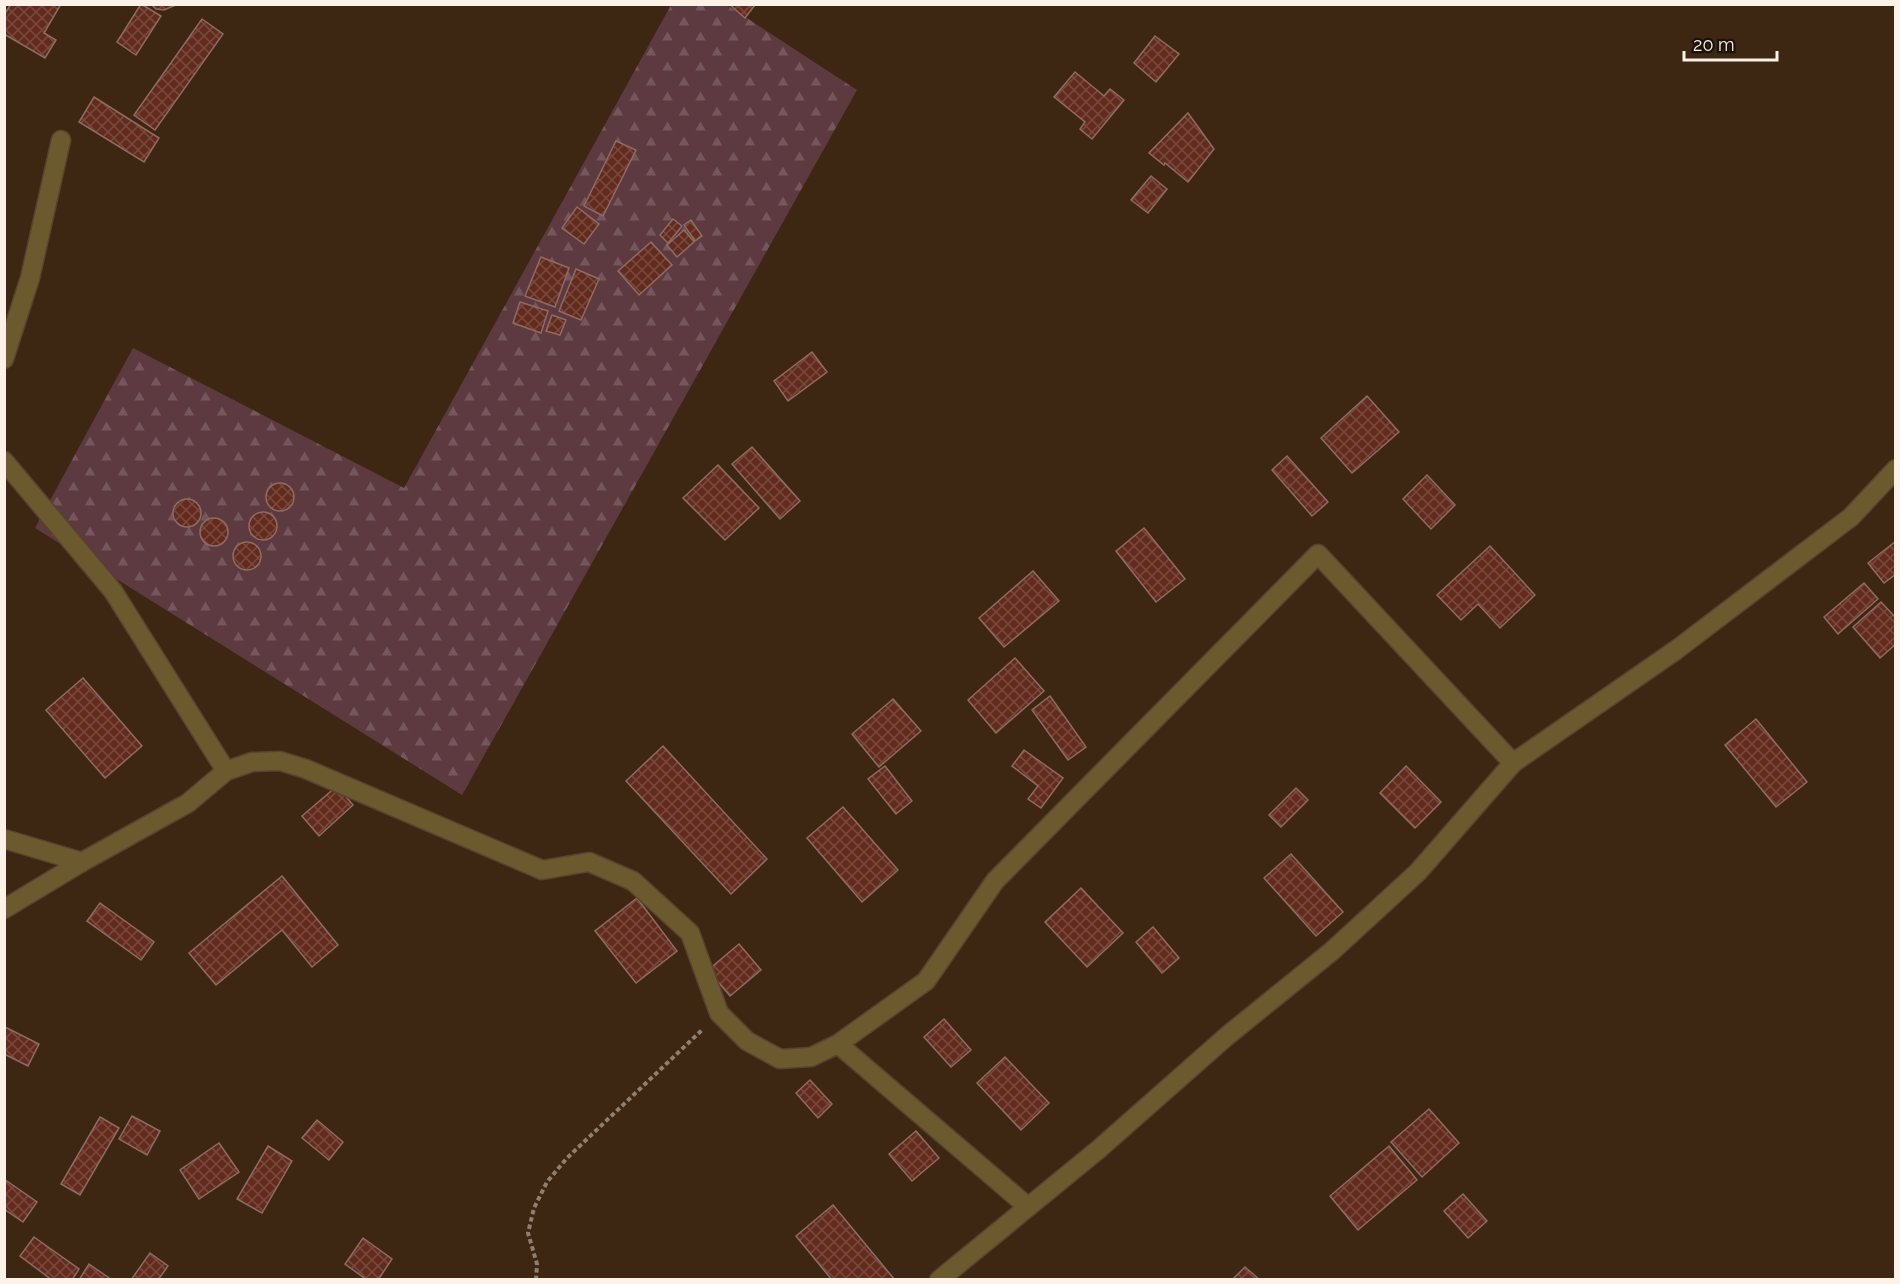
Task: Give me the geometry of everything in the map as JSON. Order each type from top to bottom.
[{"type":"street","points":[[4,358],[30,278],[62,140]]},
{"type":"street","points":[[4,461],[113,591],[226,771]]},
{"type":"street","points":[[939,1280],[1099,1149],[1227,1036],[1332,951],[1418,872],[1513,763],[1676,650],[1842,524],[1896,468]]},
{"type":"street","points":[[4,909],[188,803],[226,771],[252,762],[280,761],[306,769],[542,870],[590,862],[633,881],[690,933],[719,1013],[747,1041],[780,1059],[811,1057],[838,1044],[926,981],[995,881],[1318,554],[1513,763]]},
{"type":"street","points":[[4,839],[82,862]]},
{"type":"street","points":[[838,1044],[1027,1206]]},
{"type":"path","points":[[536,1280],[537,1264],[528,1233],[534,1208],[547,1182],[567,1158],[719,1013]]},
{"type":"green space","points":[[671,5],[727,5],[857,90],[462,795],[35,528],[133,348],[404,488]]},
{"type":"building","points":[[11,4],[61,4],[44,33],[56,40],[45,58],[4,34],[4,15]]},
{"type":"building","points":[[141,4],[161,16],[136,55],[117,42]]},
{"type":"building","points":[[151,4],[178,4],[164,10],[156,9]]},
{"type":"building","points":[[729,4],[755,4],[755,5],[745,18]]},
{"type":"building","points":[[202,19],[223,34],[155,130],[134,115]]},
{"type":"building","points":[[1155,36],[1179,54],[1156,82],[1134,63]]},
{"type":"building","points":[[1075,72],[1104,96],[1110,89],[1124,100],[1092,139],[1080,129],[1085,122],[1054,97]]},
{"type":"building","points":[[94,97],[159,138],[144,162],[79,122]]},
{"type":"building","points":[[1188,113],[1214,149],[1188,182],[1149,153]]},
{"type":"building","points":[[616,141],[636,150],[603,216],[584,206]]},
{"type":"building","points":[[1151,176],[1167,189],[1148,213],[1131,200]]},
{"type":"building","points":[[577,207],[599,224],[584,244],[562,228]]},
{"type":"building","points":[[673,219],[682,226],[668,243],[660,235]]},
{"type":"building","points":[[691,220],[702,236],[695,241],[684,225]]},
{"type":"building","points":[[684,230],[694,242],[677,257],[667,245]]},
{"type":"building","points":[[651,242],[672,265],[639,295],[618,271]]},
{"type":"building","points":[[541,257],[569,268],[555,307],[525,296]]},
{"type":"building","points":[[576,269],[599,279],[581,320],[559,311]]},
{"type":"building","points":[[520,302],[548,311],[541,333],[513,323]]},
{"type":"building","points":[[552,315],[566,320],[560,335],[546,331]]},
{"type":"building","points":[[812,352],[827,372],[788,401],[774,381]]},
{"type":"building","points":[[1367,396],[1399,432],[1352,473],[1321,438]]},
{"type":"building","points":[[752,447],[800,501],[780,519],[732,464]]},
{"type":"building","points":[[1287,456],[1328,502],[1312,516],[1272,470]]},
{"type":"building","points":[[718,465],[759,508],[725,540],[683,498]]},
{"type":"building","points":[[1427,475],[1455,505],[1431,529],[1403,499]]},
{"type":"building","points":[[280,483],[290,487],[294,497],[290,507],[280,511],[270,507],[266,497],[270,487]]},
{"type":"building","points":[[187,499],[197,503],[201,513],[197,523],[187,527],[177,523],[173,513],[177,503]]},
{"type":"building","points":[[263,512],[273,516],[277,526],[273,536],[263,540],[253,536],[249,526],[253,516]]},
{"type":"building","points":[[214,518],[224,522],[228,532],[224,542],[214,546],[204,542],[200,532],[204,522]]},
{"type":"building","points":[[1144,528],[1185,579],[1156,602],[1116,551]]},
{"type":"building","points":[[1896,541],[1896,574],[1884,583],[1868,563]]},
{"type":"building","points":[[247,542],[257,546],[261,556],[257,566],[247,570],[237,566],[233,556],[237,546]]},
{"type":"building","points":[[1490,546],[1535,595],[1500,628],[1478,604],[1461,620],[1437,595]]},
{"type":"building","points":[[1033,571],[1059,601],[1004,647],[979,618]]},
{"type":"building","points":[[1864,583],[1878,599],[1838,634],[1824,617]]},
{"type":"building","points":[[1881,602],[1896,618],[1896,644],[1880,658],[1853,627]]},
{"type":"building","points":[[1015,658],[1044,691],[996,733],[968,700]]},
{"type":"building","points":[[83,678],[142,746],[105,778],[46,710]]},
{"type":"building","points":[[1050,696],[1086,747],[1068,760],[1032,710]]},
{"type":"building","points":[[893,699],[921,731],[879,767],[852,734]]},
{"type":"building","points":[[1756,719],[1807,782],[1776,807],[1725,745]]},
{"type":"building","points":[[663,746],[767,859],[731,894],[626,781]]},
{"type":"building","points":[[1024,750],[1063,778],[1041,808],[1028,799],[1038,786],[1012,766]]},
{"type":"building","points":[[885,766],[912,801],[896,814],[868,779]]},
{"type":"building","points":[[1406,766],[1441,802],[1415,828],[1380,793]]},
{"type":"building","points":[[337,786],[353,805],[319,836],[302,816]]},
{"type":"building","points":[[1296,788],[1308,800],[1281,827],[1269,815]]},
{"type":"building","points":[[843,807],[898,870],[862,902],[807,838]]},
{"type":"building","points":[[1291,854],[1343,912],[1316,936],[1264,878]]},
{"type":"building","points":[[282,876],[338,945],[312,967],[282,930],[216,985],[189,953]]},
{"type":"building","points":[[1081,888],[1123,933],[1087,967],[1045,922]]},
{"type":"building","points":[[637,898],[677,951],[636,983],[595,931]]},
{"type":"building","points":[[100,903],[154,942],[141,960],[87,921]]},
{"type":"building","points":[[1153,927],[1179,958],[1162,973],[1136,942]]},
{"type":"building","points":[[739,944],[761,970],[730,996],[708,970]]},
{"type":"building","points":[[944,1019],[971,1050],[951,1067],[924,1037]]},
{"type":"building","points":[[5,1027],[39,1044],[28,1066],[4,1054]]},
{"type":"building","points":[[1005,1057],[1049,1103],[1021,1130],[977,1083]]},
{"type":"building","points":[[810,1080],[832,1104],[818,1118],[796,1093]]},
{"type":"building","points":[[1429,1109],[1459,1143],[1422,1177],[1391,1142]]},
{"type":"building","points":[[132,1116],[160,1131],[147,1155],[119,1139]]},
{"type":"building","points":[[100,1117],[119,1128],[80,1195],[61,1184]]},
{"type":"building","points":[[317,1120],[343,1142],[329,1160],[302,1138]]},
{"type":"building","points":[[916,1131],[939,1158],[912,1181],[889,1154]]},
{"type":"building","points":[[219,1143],[239,1172],[199,1199],[180,1170]]},
{"type":"building","points":[[268,1146],[292,1161],[262,1213],[237,1199]]},
{"type":"building","points":[[1389,1146],[1417,1180],[1358,1230],[1330,1196]]},
{"type":"building","points":[[4,1179],[37,1202],[23,1222],[4,1209]]},
{"type":"building","points":[[1463,1194],[1487,1221],[1468,1238],[1444,1211]]},
{"type":"building","points":[[833,1205],[895,1280],[832,1280],[796,1236]]},
{"type":"building","points":[[34,1237],[79,1269],[72,1280],[52,1280],[20,1256]]},
{"type":"building","points":[[363,1238],[392,1259],[378,1280],[367,1280],[345,1264]]},
{"type":"building","points":[[150,1253],[168,1266],[158,1280],[131,1280]]},
{"type":"building","points":[[89,1264],[112,1280],[79,1280]]},
{"type":"building","points":[[1245,1267],[1260,1280],[1232,1280]]}]
